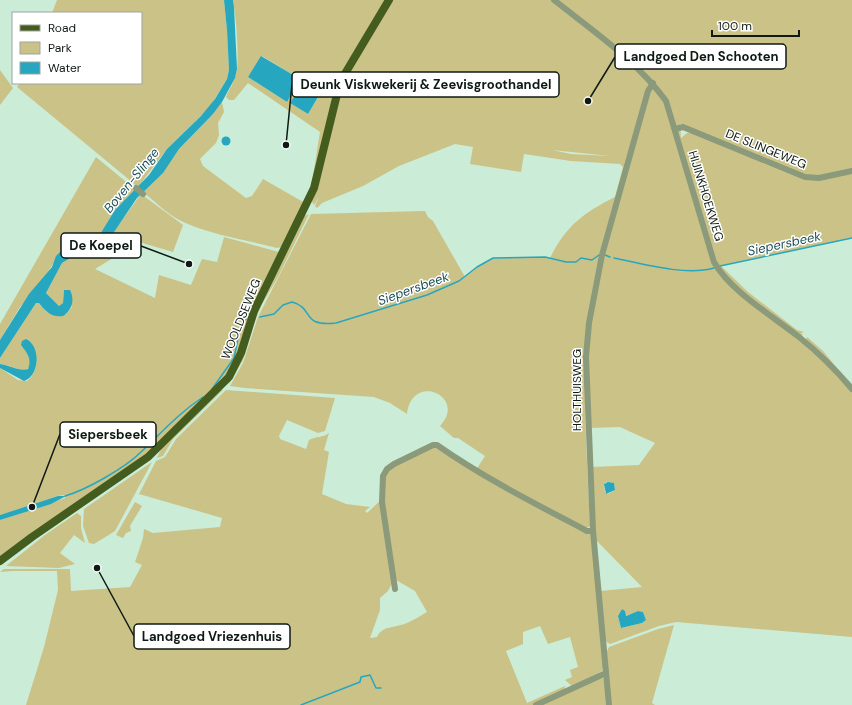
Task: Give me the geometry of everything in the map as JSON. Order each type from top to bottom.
[{"type":"main road","name":"WOOLDSEWEG","points":[[0,561],[32,537],[148,457],[229,376],[241,353],[254,310],[314,188],[340,82],[389,0]]},
{"type":"street","name":"HIJINKHOEKWEG","points":[[554,0],[632,62],[652,83],[666,101],[714,262],[721,274],[818,352],[852,389]]},
{"type":"street","name":"HOLTHUISWEG","points":[[609,705],[593,531],[587,377],[589,323],[602,255],[648,91],[652,83]]},
{"type":"street","name":"DE SLINGEWEG","points":[[675,129],[683,127],[805,178],[819,178],[852,171]]},
{"type":"street","points":[[136,188],[143,194]]},
{"type":"street","points":[[395,589],[382,502],[384,476],[387,469],[394,464],[433,445],[437,444],[475,471],[517,494],[587,530],[593,531]]},
{"type":"street","points":[[536,705],[606,673]]},
{"type":"green space","points":[[57,0],[224,0],[229,70],[227,79],[209,108],[167,149],[138,187],[17,87],[19,84],[142,84],[142,12],[52,12]]},
{"type":"green space","points":[[233,0],[852,0],[852,169],[819,177],[805,176],[680,124],[681,138],[687,133],[694,133],[805,179],[820,179],[852,172],[852,238],[721,266],[748,292],[797,330],[804,332],[801,333],[803,335],[800,336],[746,294],[718,265],[682,147],[683,162],[712,260],[720,275],[737,291],[814,351],[852,392],[852,637],[676,622],[659,626],[610,644],[605,641],[600,591],[642,587],[595,539],[591,467],[639,465],[655,443],[620,427],[590,428],[587,364],[594,305],[617,207],[631,158],[626,158],[626,164],[620,187],[602,248],[594,282],[589,317],[586,351],[585,421],[590,526],[586,528],[476,470],[485,456],[458,438],[454,438],[440,426],[447,415],[447,406],[443,398],[436,393],[427,391],[418,394],[411,401],[407,414],[390,403],[374,397],[230,386],[243,363],[258,317],[311,214],[425,211],[428,217],[433,221],[465,277],[477,267],[493,258],[550,258],[562,237],[576,222],[594,209],[615,197],[623,167],[620,164],[571,161],[524,154],[521,172],[470,164],[473,147],[455,144],[399,166],[363,186],[322,203],[317,208],[315,206],[319,197],[314,205],[311,200],[309,201],[320,132],[248,83],[234,100],[229,100],[226,97],[236,74],[238,58]],"holes":[[[262,56],[300,79],[287,102],[248,77]],[[303,82],[321,92],[308,114],[290,103]],[[552,150],[610,156],[571,154]],[[606,482],[614,483],[615,490],[608,494],[605,493],[604,484]],[[622,609],[625,611],[625,616],[638,611],[643,612],[646,620],[642,623],[621,628],[618,616]]]},
{"type":"green space","points":[[0,70],[13,88],[0,105]]},
{"type":"green space","points":[[222,102],[224,112],[218,123],[219,135],[216,143],[200,159],[203,166],[246,198],[252,196],[263,179],[305,203],[282,247],[277,248],[221,235],[188,224],[170,214],[143,192],[166,167],[179,149],[213,114]]},
{"type":"green space","points":[[96,157],[136,190],[115,210],[104,229],[93,241],[73,245],[62,250],[45,276],[20,307],[0,340],[0,324]]},
{"type":"green space","points":[[141,194],[183,225],[173,252],[129,239],[118,255],[95,269],[155,298],[159,275],[191,285],[202,259],[217,262],[224,237],[279,252],[237,355],[227,375],[154,449],[0,558],[0,520],[65,498],[65,495],[0,515],[0,368],[18,380],[27,381],[34,373],[36,358],[31,343],[26,350],[30,359],[29,367],[26,370],[0,364],[0,358],[36,303],[39,303],[47,312],[66,314],[72,307],[64,290],[63,303],[59,306],[46,293],[62,263],[77,254],[105,244]]},
{"type":"green space","points":[[309,214],[278,277],[262,304],[243,360],[229,384],[228,381],[252,322],[304,216]]},
{"type":"green space","points":[[807,337],[823,351],[852,386],[806,339]]},
{"type":"green space","points":[[221,390],[223,390],[173,439],[163,456],[157,458],[162,447]]},
{"type":"green space","points":[[226,390],[335,398],[325,431],[318,433],[287,420],[279,436],[280,439],[306,449],[309,440],[329,433],[324,450],[329,452],[322,494],[346,504],[370,507],[365,511],[367,513],[381,500],[392,583],[388,591],[380,598],[380,610],[370,638],[377,637],[382,630],[403,625],[427,612],[415,591],[396,580],[386,524],[383,491],[384,479],[388,470],[435,446],[591,535],[604,667],[602,671],[573,687],[565,680],[572,677],[570,670],[578,667],[570,637],[548,644],[540,626],[523,632],[523,644],[506,651],[527,703],[565,686],[564,691],[533,705],[26,705],[44,647],[58,590],[57,571],[0,572],[4,569],[70,569],[71,591],[130,587],[142,565],[135,562],[143,538],[144,529],[153,533],[220,527],[222,518],[139,494],[156,461],[165,457],[176,439]]},
{"type":"green space","points":[[152,462],[115,531],[94,544],[89,543],[83,526],[84,509]]},
{"type":"green space","points":[[135,502],[142,506],[130,526],[131,531],[126,533],[123,538],[116,535]]},
{"type":"green space","points":[[77,513],[81,516],[81,528],[85,543],[74,535],[60,553],[75,564],[59,568],[6,566],[45,535]]},
{"type":"green space","points":[[674,625],[652,703],[655,705],[611,705],[606,653],[609,647],[658,629]]},
{"type":"green space","points":[[601,677],[605,680],[607,705],[540,705]]},
{"type":"water","points":[[224,0],[233,0],[237,69],[235,78],[222,102],[213,114],[179,149],[163,173],[137,198],[108,241],[62,263],[46,293],[59,306],[63,303],[64,290],[70,290],[72,294],[72,304],[69,311],[63,316],[55,316],[46,311],[39,303],[36,303],[0,358],[0,340],[29,294],[52,267],[56,256],[62,250],[73,245],[93,241],[99,236],[115,210],[149,175],[167,149],[201,116],[215,99],[227,79],[229,70]]},
{"type":"water","points":[[261,56],[300,79],[287,102],[248,77]]},
{"type":"water","points":[[303,82],[321,92],[308,114],[290,103]]},
{"type":"water","points":[[224,137],[228,137],[230,141],[228,145],[224,145],[222,143],[222,139]]},
{"type":"water","points":[[26,339],[34,348],[37,361],[33,373],[24,381],[0,368],[0,364],[22,370],[28,369],[29,359],[27,353],[21,345],[22,341]]},
{"type":"water","points":[[608,482],[614,483],[615,490],[606,494],[604,484]]},
{"type":"water","points":[[58,496],[66,496],[51,504],[0,520],[0,515]]},
{"type":"water","points":[[622,609],[625,611],[626,616],[638,611],[643,612],[646,620],[642,623],[621,628],[618,616]]},
{"type":"waterway","name":"Siepersbeek","points":[[720,266],[852,238]]},
{"type":"waterway","name":"Siepersbeek","points":[[260,317],[274,314],[283,305],[292,302],[304,308],[312,320],[317,322],[336,323],[427,295],[459,281],[477,267],[493,258],[545,257],[566,262],[576,262],[581,258],[592,260],[599,255]]},
{"type":"waterway","name":"Siepersbeek","points":[[605,255],[610,257]]},
{"type":"waterway","name":"Siepersbeek","points":[[614,258],[677,270],[690,271],[714,268]]},
{"type":"waterway","name":"Siepersbeek","points":[[212,389],[234,358],[241,324],[246,319]]},
{"type":"waterway","name":"Siepersbeek","points":[[65,496],[94,484],[125,465],[141,452],[178,416],[203,397]]},
{"type":"waterway","points":[[301,705],[360,682],[361,677],[370,675],[376,688],[381,688]]},
{"type":"place","name":"Landgoed Den Schooten","points":[[588,101]]},
{"type":"place","name":"Deunk Viskwekerij & Zeevisgroothandel","points":[[286,145]]},
{"type":"place","name":"De Koepel","points":[[189,264]]},
{"type":"place","name":"Siepersbeek","points":[[32,507]]},
{"type":"place","name":"Landgoed Vriezenhuis","points":[[97,568]]},
{"type":"water label","name":"Boven-Slinge","points":[[131,180]]}]
